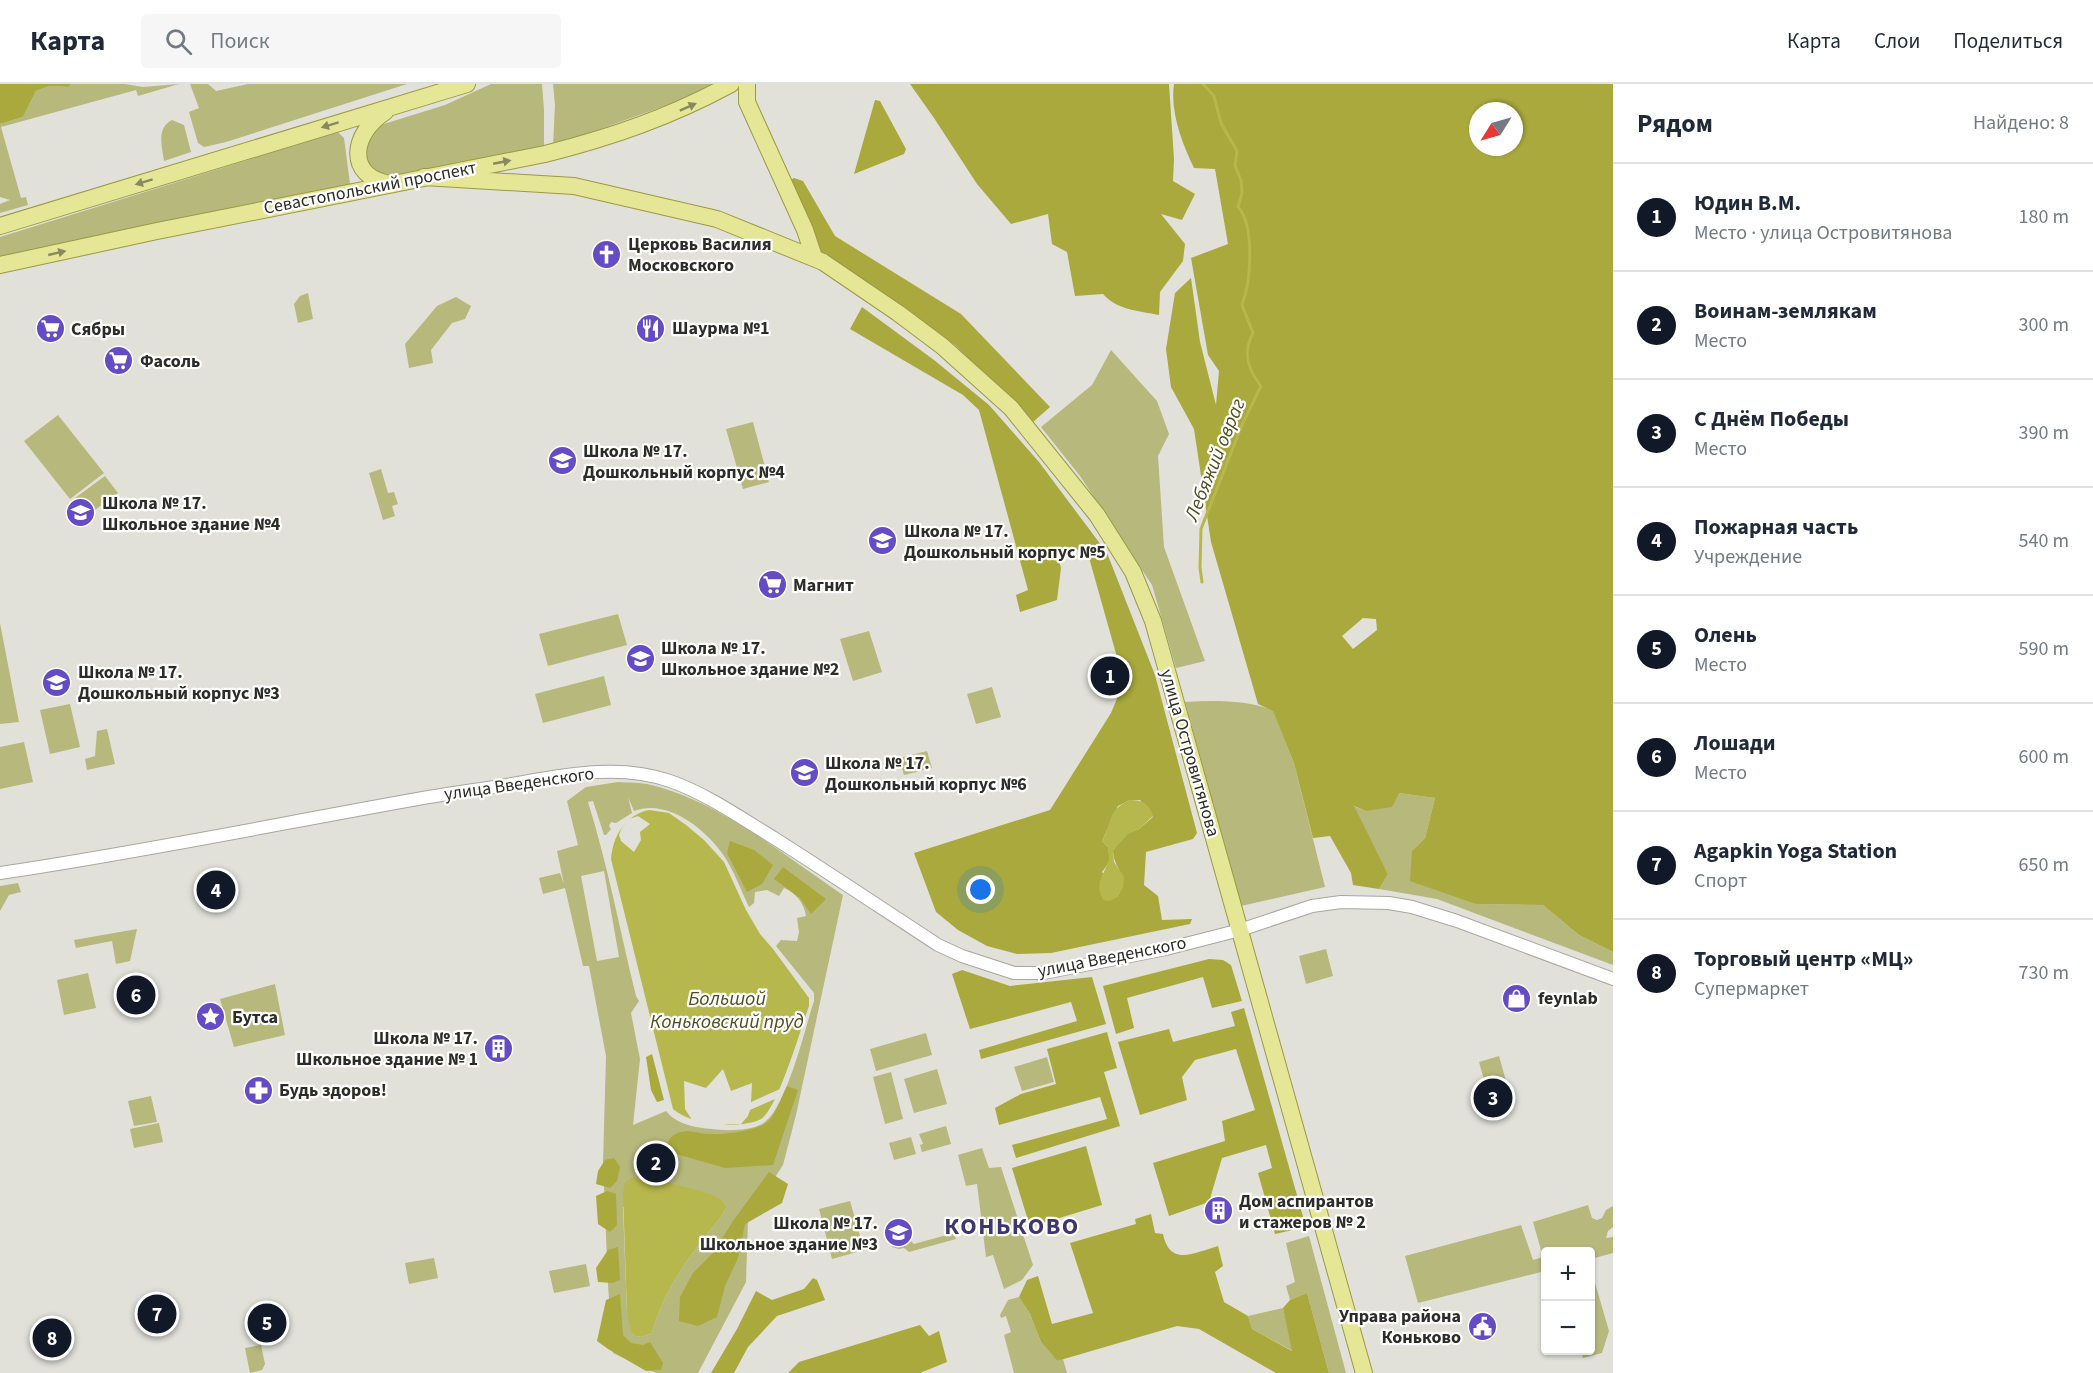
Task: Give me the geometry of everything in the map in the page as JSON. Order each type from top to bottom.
[{"type":"main road","points":[[0,226],[466,84]]},
{"type":"main road","name":"Севастопольский проспект","points":[[0,266],[157,231],[545,154],[602,139],[646,124],[692,105],[731,84]]},
{"type":"main road","points":[[747,84],[747,102],[782,175],[814,257]]},
{"type":"main road","points":[[391,108],[368,126],[360,137],[358,149],[362,165],[370,176],[374,180],[393,184]]},
{"type":"main road","name":"улица Островитянова","points":[[424,177],[574,186],[717,219],[814,257],[898,313],[942,346],[1011,408],[1097,515],[1133,572],[1153,621],[1364,1373]]},
{"type":"street","name":"улица Введенского","points":[[0,873],[533,780],[615,771],[669,780],[695,792],[771,836],[938,945],[962,956],[1014,973],[1044,973],[1166,949],[1240,930],[1312,906],[1341,902],[1395,903],[1457,921],[1613,979]]},
{"type":"green space","points":[[71,84],[125,84],[143,87],[179,84],[138,96],[136,90],[1,127],[21,198],[26,197],[28,205],[0,213],[0,204],[10,200],[0,197],[0,124],[23,117],[36,91],[49,86],[67,87]]},
{"type":"green space","points":[[190,84],[208,84],[216,91],[248,84],[407,84],[204,147],[198,143],[189,112],[199,108]]},
{"type":"green space","points":[[491,84],[542,84],[544,148],[386,177],[379,175],[366,161],[366,140],[374,127],[445,105]]},
{"type":"green space","points":[[553,84],[713,84],[684,99],[553,146],[555,105]]},
{"type":"green space","points":[[172,120],[184,125],[191,152],[164,161],[162,133],[167,123]]},
{"type":"green space","points":[[338,132],[344,138],[350,184],[0,259],[0,237]]},
{"type":"green space","points":[[308,293],[313,319],[298,323],[294,304],[300,296]]},
{"type":"green space","points":[[456,297],[471,306],[465,319],[452,323],[431,350],[433,363],[409,368],[405,344],[437,306]]},
{"type":"green space","points":[[1111,350],[1157,401],[1169,434],[1158,456],[1164,547],[1205,661],[1176,668],[1152,585],[1080,476],[1041,427],[1092,385]]},
{"type":"green space","points":[[58,415],[104,473],[70,499],[24,441]]},
{"type":"green space","points":[[753,422],[769,482],[743,489],[726,429]]},
{"type":"green space","points":[[381,469],[388,493],[394,492],[398,504],[392,506],[395,516],[383,520],[369,473]]},
{"type":"green space","points":[[105,476],[118,493],[84,518],[71,501]]},
{"type":"green space","points":[[618,614],[627,645],[548,666],[539,634]]},
{"type":"green space","points":[[0,623],[19,722],[0,724]]},
{"type":"green space","points":[[869,631],[882,672],[853,681],[840,639]]},
{"type":"green space","points":[[604,676],[611,705],[543,723],[535,694]]},
{"type":"green space","points":[[992,687],[1001,717],[976,724],[967,694]]},
{"type":"green space","points":[[1185,702],[1252,704],[1273,710],[1294,763],[1325,887],[1241,906]]},
{"type":"green space","points":[[70,704],[80,747],[50,754],[40,710]]},
{"type":"green space","points":[[107,729],[115,764],[87,770],[85,759],[95,756],[97,731]]},
{"type":"green space","points":[[24,742],[33,782],[0,789],[0,747]]},
{"type":"green space","points":[[927,751],[932,768],[904,775],[899,758]]},
{"type":"green space","points":[[618,782],[639,783],[702,803],[751,831],[843,895],[796,1115],[783,1165],[748,1219],[746,1282],[698,1373],[656,1373],[613,1353],[603,1163],[606,1056],[589,966],[583,966],[565,888],[543,894],[539,878],[560,873],[564,884],[557,851],[578,845],[567,801],[586,787]],"holes":[[[628,797],[634,811],[647,808],[672,812],[696,826],[724,856],[749,907],[754,903],[755,892],[767,890],[779,896],[784,888],[796,896],[803,907],[806,916],[797,918],[799,932],[797,941],[781,940],[776,946],[814,993],[814,1001],[787,1086],[771,1116],[762,1124],[731,1130],[699,1128],[675,1119],[666,1111],[633,1125],[640,1059],[631,1013],[639,1001],[588,802],[593,801],[604,835],[611,829],[609,826],[611,822],[616,823],[632,813]],[[604,871],[619,957],[597,961],[581,876]],[[623,1207],[726,1208],[671,1286],[652,1333],[642,1337],[636,1336],[627,1313]]]},
{"type":"green space","points":[[1399,793],[1435,798],[1425,838],[1412,851],[1476,904],[1543,905],[1579,935],[1613,952],[1613,965],[1437,899],[1379,889],[1388,874],[1353,806],[1366,811]]},
{"type":"green space","points":[[18,883],[21,892],[9,895],[0,911],[0,886]]},
{"type":"green space","points":[[137,929],[130,961],[116,964],[112,941],[76,948],[74,940]]},
{"type":"green space","points":[[1326,949],[1333,976],[1306,984],[1299,956]]},
{"type":"green space","points":[[88,973],[96,1008],[64,1015],[57,980]]},
{"type":"green space","points":[[275,984],[285,1035],[234,1047],[220,999]]},
{"type":"green space","points":[[926,1033],[932,1055],[876,1071],[870,1049]]},
{"type":"green space","points":[[1499,1056],[1506,1081],[1486,1087],[1479,1062]]},
{"type":"green space","points":[[1047,1057],[1054,1082],[1022,1091],[1014,1067]]},
{"type":"green space","points":[[937,1069],[947,1104],[914,1113],[904,1079]]},
{"type":"green space","points":[[891,1072],[903,1119],[885,1124],[873,1077]]},
{"type":"green space","points":[[151,1096],[157,1122],[134,1126],[128,1101]]},
{"type":"green space","points":[[159,1123],[163,1142],[134,1148],[130,1129]]},
{"type":"green space","points":[[946,1126],[951,1144],[922,1152],[920,1145],[923,1144],[919,1134]]},
{"type":"green space","points":[[911,1137],[916,1154],[894,1160],[889,1143]]},
{"type":"green space","points":[[982,1148],[989,1168],[1001,1167],[1033,1265],[1022,1280],[1004,1289],[993,1255],[986,1257],[977,1184],[966,1186],[958,1155]]},
{"type":"green space","points":[[850,1201],[864,1250],[832,1259],[819,1209]]},
{"type":"green space","points":[[1588,1205],[1592,1218],[1597,1220],[1613,1206],[1613,1227],[1608,1231],[1606,1238],[1613,1237],[1613,1253],[1595,1258],[1595,1247],[1541,1247],[1541,1250],[1533,1222]]},
{"type":"green space","points":[[1521,1225],[1533,1260],[1541,1258],[1541,1272],[1418,1303],[1405,1256]]},
{"type":"green space","points":[[954,1233],[956,1239],[909,1252],[904,1248],[892,1247],[891,1244],[909,1239],[914,1244]]},
{"type":"green space","points":[[1309,1236],[1346,1373],[1329,1373],[1307,1293],[1290,1300],[1286,1286],[1295,1282],[1286,1243]]},
{"type":"green space","points":[[434,1258],[438,1278],[409,1284],[405,1263]]},
{"type":"green space","points":[[586,1264],[590,1286],[554,1293],[549,1271]]},
{"type":"green space","points":[[1595,1283],[1609,1331],[1602,1353],[1595,1355]]},
{"type":"green space","points":[[1019,1297],[1030,1314],[1041,1342],[1057,1361],[1063,1359],[1067,1373],[1014,1373],[1004,1335],[1011,1332],[1006,1316],[1001,1318],[1000,1315],[1008,1300]]},
{"type":"green space","points":[[1283,1308],[1293,1351],[1252,1329],[1248,1316]]},
{"type":"green space","points":[[261,1345],[265,1364],[262,1370],[250,1373],[245,1348]]},
{"type":"shaded area","points":[[0,84],[71,84],[68,87],[49,86],[36,91],[23,117],[0,124]]},
{"type":"shaded area","points":[[910,84],[1169,84],[1174,159],[1173,181],[1195,194],[1182,220],[1161,214],[1185,244],[1183,261],[1160,292],[1159,315],[1122,307],[1103,294],[1075,296],[1067,252],[1052,244],[1048,214],[1011,224],[977,184]]},
{"type":"shaded area","points":[[1174,84],[1613,84],[1613,952],[1579,935],[1543,905],[1476,904],[1410,881],[1412,851],[1425,838],[1435,798],[1399,793],[1392,807],[1366,811],[1354,806],[1388,874],[1379,889],[1353,885],[1351,873],[1330,836],[1313,838],[1294,763],[1273,711],[1258,704],[1211,542],[1194,429],[1171,387],[1166,349],[1175,293],[1191,278],[1200,342],[1216,405],[1219,371],[1208,355],[1191,258],[1228,244],[1215,169],[1194,168],[1178,127],[1174,105]],"holes":[[[1363,618],[1376,619],[1377,630],[1353,649],[1342,636]]]},
{"type":"shaded area","points":[[875,100],[880,101],[906,149],[904,154],[854,174]]},
{"type":"shaded area","points":[[794,178],[803,181],[835,236],[961,314],[1050,407],[1032,423],[955,345],[821,256],[789,181]]},
{"type":"shaded area","points":[[862,307],[934,360],[989,405],[1039,462],[1107,553],[1155,675],[1197,833],[1193,839],[1146,852],[1144,885],[1158,896],[1162,920],[1192,919],[1190,924],[1051,953],[1017,954],[987,946],[958,930],[936,912],[914,853],[1050,810],[1111,713],[1124,682],[1086,547],[1058,557],[1061,568],[1057,600],[1020,612],[1016,595],[1028,590],[979,410],[963,395],[850,329]],"holes":[[[1130,800],[1140,800],[1153,817],[1139,829],[1127,834],[1113,850],[1116,864],[1123,878],[1117,897],[1102,872],[1110,861],[1108,847],[1102,841],[1118,806]]]},
{"type":"shaded area","points":[[730,841],[754,850],[773,865],[762,884],[747,892],[727,853]]},
{"type":"shaded area","points":[[783,867],[826,899],[811,914],[800,898],[774,879]]},
{"type":"shaded area","points":[[1209,959],[1223,960],[1231,965],[1242,1001],[1212,1008],[1203,977],[1127,998],[1134,1028],[1116,1034],[1103,986]]},
{"type":"shaded area","points":[[962,970],[1010,986],[1092,977],[1106,1024],[981,1059],[979,1050],[1077,1021],[1071,1002],[970,1029],[952,974]]},
{"type":"shaded area","points":[[1244,1008],[1306,1227],[1275,1234],[1258,1173],[1272,1168],[1266,1145],[1222,1158],[1209,1202],[1169,1216],[1153,1163],[1225,1141],[1222,1121],[1255,1110],[1236,1049],[1195,1060],[1182,1077],[1187,1100],[1140,1115],[1118,1042],[1169,1029],[1173,1042],[1235,1026],[1231,1012]]},
{"type":"shaded area","points":[[1107,1032],[1117,1068],[1104,1072],[1120,1126],[1016,1158],[1012,1145],[1107,1119],[1100,1097],[999,1125],[995,1108],[1021,1094],[1056,1084],[1047,1049]]},
{"type":"shaded area","points":[[652,1054],[664,1100],[657,1102],[651,1090],[646,1057]]},
{"type":"shaded area","points":[[787,1086],[798,1090],[773,1165],[725,1168],[666,1151],[670,1138],[678,1133],[688,1131],[723,1134],[761,1126],[773,1116]]},
{"type":"shaded area","points":[[1086,1146],[1102,1205],[1030,1227],[1012,1168]]},
{"type":"shaded area","points":[[614,1158],[620,1167],[617,1181],[610,1188],[596,1184],[598,1171],[605,1160]]},
{"type":"shaded area","points":[[769,1172],[788,1184],[782,1203],[745,1224],[738,1258],[725,1286],[717,1317],[698,1326],[679,1321],[680,1297],[693,1273],[714,1252],[733,1221]]},
{"type":"shaded area","points":[[607,1191],[616,1194],[617,1225],[610,1232],[598,1224],[596,1196]]},
{"type":"shaded area","points":[[1151,1214],[1155,1233],[1163,1234],[1166,1244],[1171,1251],[1177,1254],[1192,1254],[1218,1246],[1223,1266],[1215,1272],[1224,1302],[1248,1316],[1252,1329],[1292,1351],[1283,1308],[1290,1300],[1307,1293],[1329,1373],[1276,1373],[1199,1329],[1177,1326],[1057,1361],[1041,1342],[1030,1314],[1019,1297],[1027,1280],[1038,1276],[1052,1324],[1093,1313],[1070,1243],[1136,1224],[1135,1219]]},
{"type":"shaded area","points":[[618,1247],[620,1280],[613,1283],[598,1282],[596,1268],[608,1250]]},
{"type":"shaded area","points":[[813,1278],[817,1280],[825,1300],[777,1316],[748,1347],[734,1373],[711,1373],[756,1291],[772,1300],[804,1289]]},
{"type":"shaded area","points":[[620,1294],[623,1335],[631,1343],[643,1345],[650,1342],[663,1363],[661,1370],[646,1371],[597,1341],[606,1300]]},
{"type":"shaded area","points":[[920,1325],[929,1336],[939,1331],[947,1362],[920,1373],[788,1373],[799,1362]]},
{"type":"water","points":[[1130,800],[1145,804],[1150,808],[1153,816],[1139,829],[1128,834],[1113,850],[1114,862],[1124,877],[1123,888],[1117,897],[1110,901],[1103,900],[1099,884],[1109,857],[1108,847],[1102,841],[1113,813]]},
{"type":"water","name":"Большой Коньковский пруд","points":[[649,810],[669,813],[704,840],[724,862],[760,934],[809,998],[809,1006],[781,1085],[767,1112],[757,1121],[735,1124],[707,1123],[689,1118],[673,1109],[611,859],[614,842],[622,828],[633,817]]},
{"type":"water","points":[[631,1178],[663,1182],[704,1192],[721,1200],[726,1208],[671,1286],[652,1333],[642,1337],[636,1336],[631,1331],[627,1313],[623,1193],[625,1183]]},
{"type":"pier","points":[[638,816],[650,824],[640,832],[641,840],[634,852],[621,841],[619,835],[629,819]]},
{"type":"pier","points":[[723,1069],[731,1091],[752,1083],[751,1102],[780,1089],[777,1098],[750,1110],[741,1124],[709,1124],[692,1120],[685,1109],[684,1081],[706,1088]]},
{"type":"waterway","name":"Лебяжий овраг","points":[[1202,582],[1201,529],[1242,425],[1261,386],[1253,374],[1247,354],[1253,333],[1242,305],[1248,283],[1250,254],[1247,227],[1238,207],[1242,193],[1241,180],[1235,166],[1237,151],[1221,123],[1214,96],[1203,84]]},
{"type":"place","name":"Церковь Василия Московского","points":[[607,254]]},
{"type":"place","name":"Шаурма №1","points":[[651,328]]},
{"type":"place","name":"Сябры","points":[[50,329]]},
{"type":"place","name":"Фасоль","points":[[119,361]]},
{"type":"place","name":"Школа № 17. Дошкольный корпус №4","points":[[562,461]]},
{"type":"place","name":"Школа № 17. Школьное здание №4","points":[[81,513]]},
{"type":"place","name":"Школа № 17. Дошкольный корпус №5","points":[[883,541]]},
{"type":"place","name":"Магнит","points":[[772,585]]},
{"type":"place","name":"Школа № 17. Школьное здание №2","points":[[640,658]]},
{"type":"place","name":"Юдин В.М.","points":[[1110,676]]},
{"type":"place","name":"Школа № 17. Дошкольный корпус №3","points":[[57,682]]},
{"type":"place","name":"Школа № 17. Дошкольный корпус №6","points":[[804,773]]},
{"type":"place","name":"Пожарная часть","points":[[216,890]]},
{"type":"place","name":"Лошади","points":[[136,995]]},
{"type":"place","name":"feynlab","points":[[1517,998]]},
{"type":"place","name":"Бутса","points":[[211,1017]]},
{"type":"place","name":"Школа № 17. Школьное здание № 1","points":[[499,1048]]},
{"type":"place","name":"Будь здоров!","points":[[258,1090]]},
{"type":"place","name":"С Днём Победы","points":[[1493,1098]]},
{"type":"place","name":"Воинам-землякам","points":[[656,1163]]},
{"type":"place","name":"Дом аспирантов и стажеров № 2","points":[[1218,1211]]},
{"type":"place","name":"Школа № 17. Школьное здание №3","points":[[899,1233]]},
{"type":"place","name":"Agapkin Yoga Station","points":[[157,1314]]},
{"type":"place","name":"Олень","points":[[267,1323]]},
{"type":"place","name":"Управа района Коньково","points":[[1482,1326]]},
{"type":"place","name":"Торговый центр «МЦ»","points":[[52,1338]]},
{"type":"district","name":"КОНЬКОВО","points":[[1012,1226]]}]
